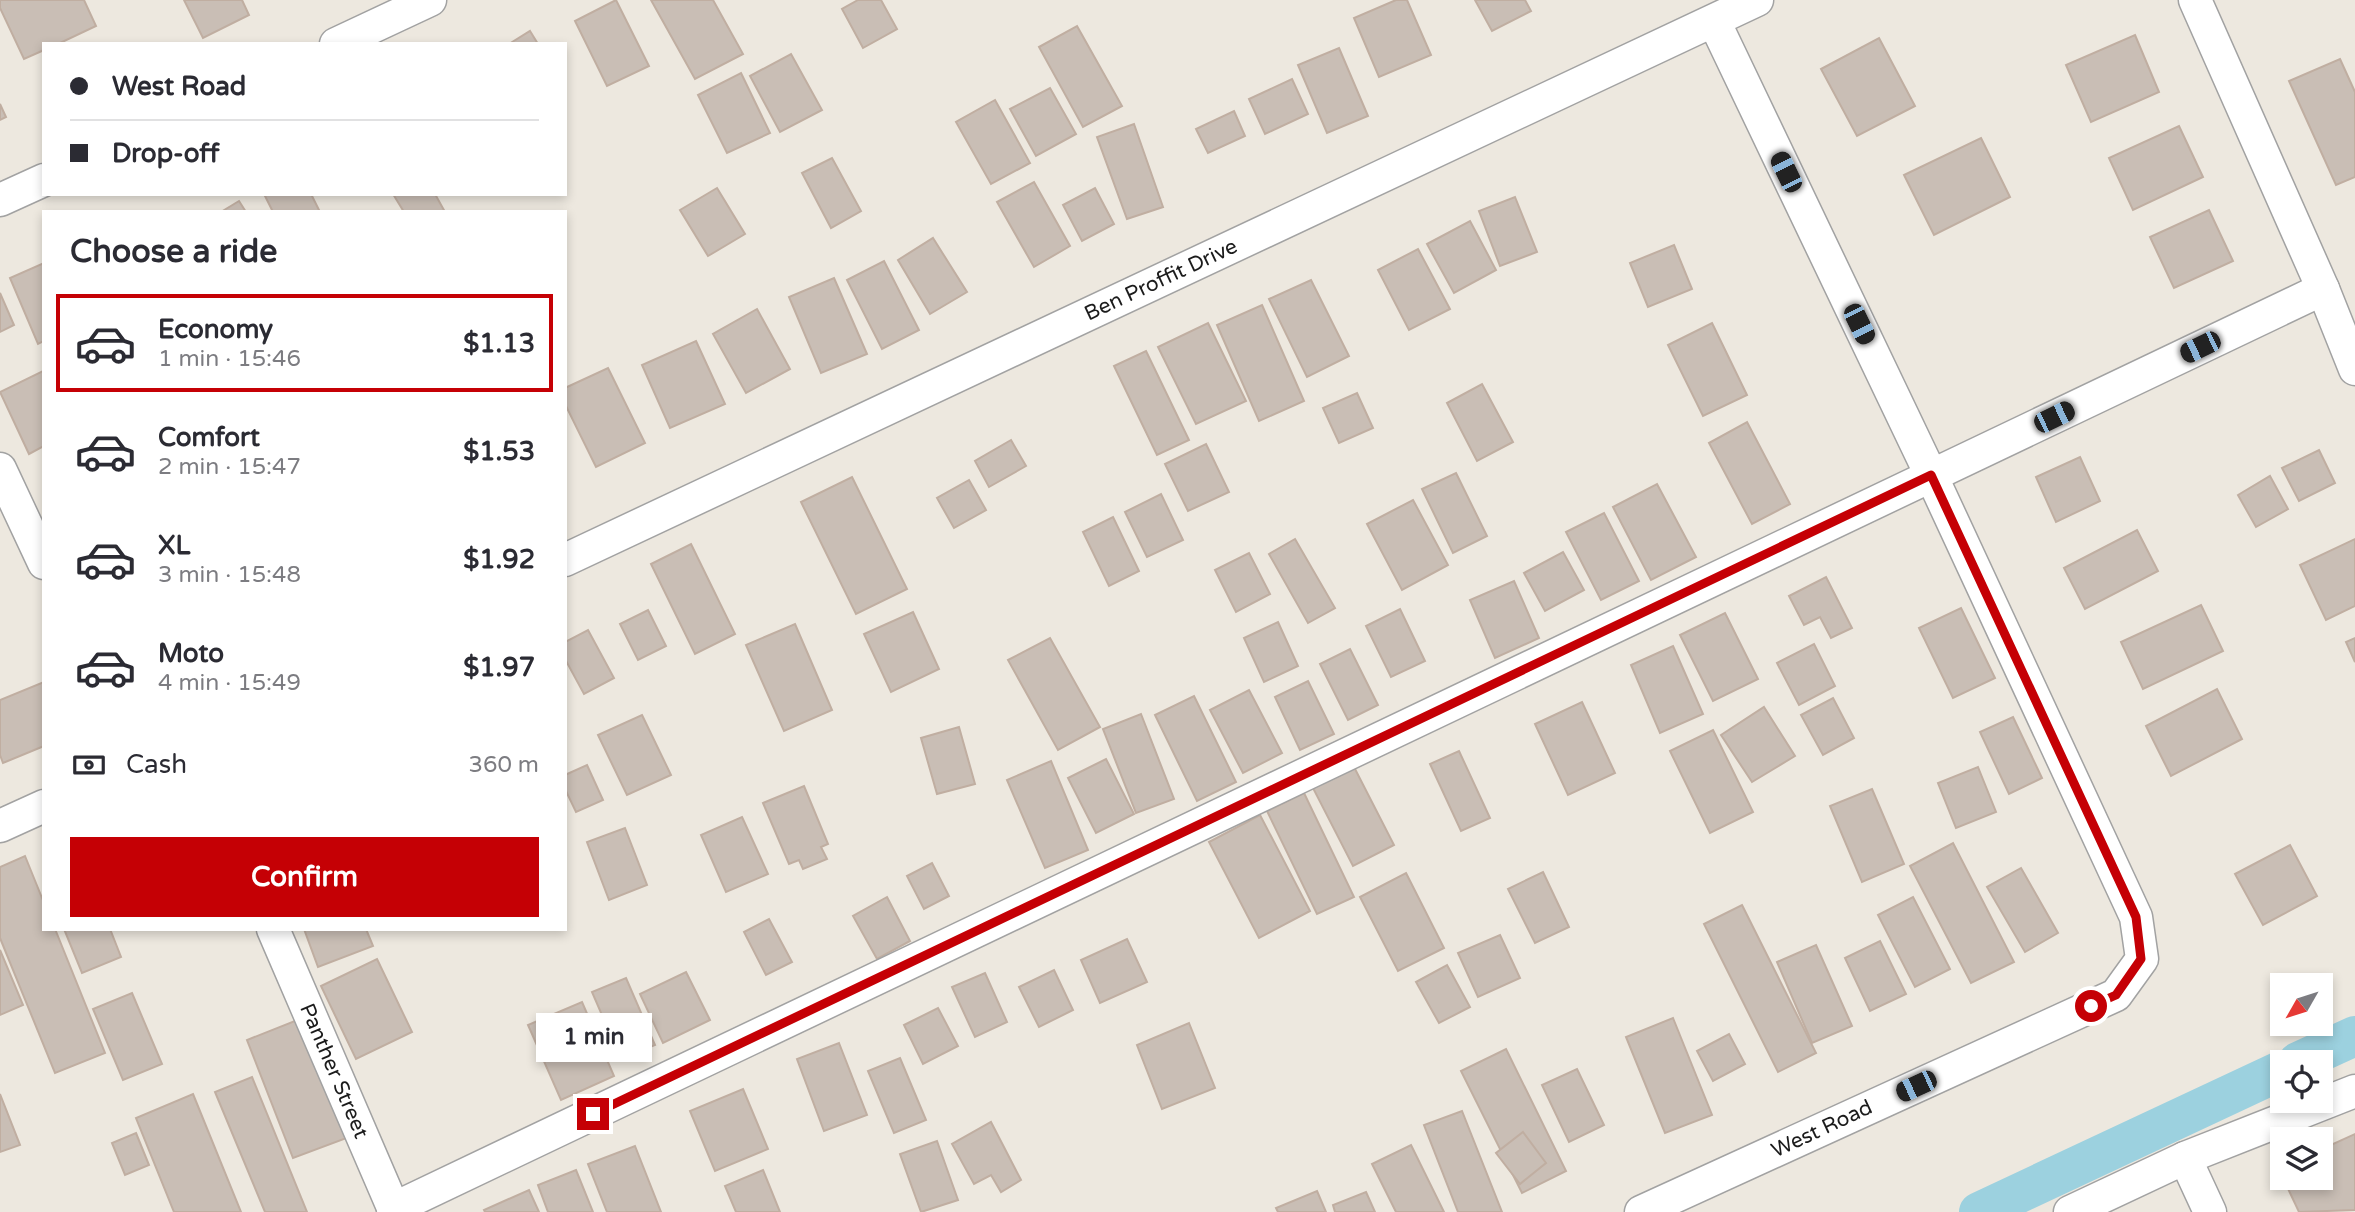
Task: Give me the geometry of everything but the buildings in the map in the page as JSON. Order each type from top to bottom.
[{"type":"street","points":[[340,42],[430,0]]},
{"type":"street","name":"Ben Proffit Drive","points":[[567,559],[1757,0]]},
{"type":"street","points":[[2195,0],[2323,289],[2355,369]]},
{"type":"street","points":[[1714,21],[1931,475]]},
{"type":"street","points":[[0,200],[42,181]]},
{"type":"street","points":[[394,1210],[2323,289]]},
{"type":"street","points":[[0,468],[42,559]]},
{"type":"street","name":"West Road","points":[[1642,1212],[2116,995],[2141,959],[2136,917],[1931,475]]},
{"type":"street","points":[[0,826],[42,807]]},
{"type":"street","name":"Panther Street","points":[[274,931],[394,1210]]},
{"type":"street","points":[[2070,1212],[2185,1158],[2355,1091]]},
{"type":"street","points":[[2185,1158],[2210,1212]]},
{"type":"waterway","points":[[2324,1050],[2355,1036]]},
{"type":"waterway","points":[[1979,1212],[2270,1076]]},
{"type":"route","points":[[593,1114],[1931,475],[2136,917],[2141,959],[2116,995],[2091,1006]]}]
